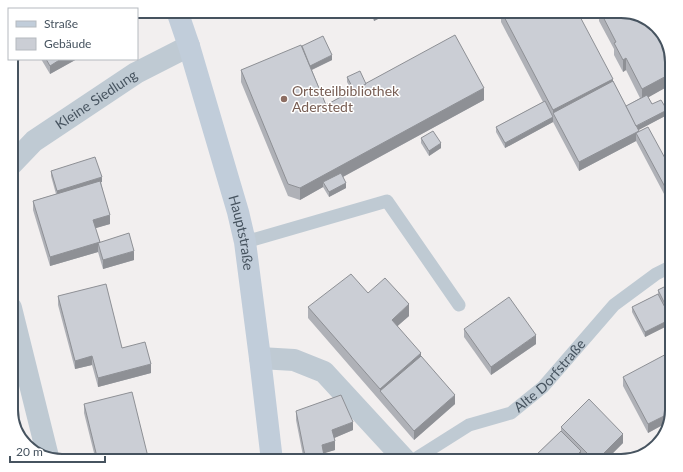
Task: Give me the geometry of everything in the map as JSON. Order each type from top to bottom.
[{"type":"main road","name":"Hauptstraße","points":[[179,18],[238,212],[245,242],[271,454]]},
{"type":"street","name":"Kleine Siedlung","points":[[18,158],[34,142],[136,73],[189,46]]},
{"type":"street","points":[[18,336],[47,452]]},
{"type":"street","points":[[260,358],[294,360],[324,372],[400,454]]},
{"type":"lane","points":[[245,242],[387,201],[459,305]]},
{"type":"lane","name":"Alte Dorfstraße","points":[[423,454],[469,425],[511,413],[543,387],[614,305],[656,274],[665,270]]},
{"type":"building","points":[[505,18],[581,18],[613,79],[553,110]]},
{"type":"building","points":[[604,18],[627,18],[646,25],[661,42],[664,53],[665,77],[642,89],[626,58],[623,60],[614,43],[616,42]]},
{"type":"building","points":[[455,35],[484,88],[300,188],[288,184],[241,70],[301,45],[326,105]]},
{"type":"building","points":[[323,36],[332,55],[310,66],[302,46]]},
{"type":"building","points":[[47,60],[59,60],[50,66]]},
{"type":"building","points":[[360,71],[366,84],[354,90],[347,77]]},
{"type":"building","points":[[613,81],[639,131],[579,162],[553,113]]},
{"type":"building","points":[[647,95],[652,104],[661,100],[665,107],[665,111],[636,126],[626,106]]},
{"type":"building","points":[[545,101],[553,117],[505,143],[496,127]]},
{"type":"building","points":[[648,127],[665,158],[665,187],[636,133]]},
{"type":"building","points":[[433,131],[441,143],[429,151],[421,138]]},
{"type":"building","points":[[95,157],[102,177],[57,191],[51,171]]},
{"type":"building","points":[[341,173],[346,183],[329,192],[323,182]]},
{"type":"building","points":[[100,181],[110,215],[93,220],[100,242],[50,257],[33,201]]},
{"type":"building","points":[[129,233],[134,251],[103,260],[98,243]]},
{"type":"building","points":[[351,274],[368,293],[385,278],[409,304],[392,320],[421,353],[380,389],[308,307]]},
{"type":"building","points":[[106,284],[122,348],[145,342],[151,364],[98,378],[92,356],[75,361],[58,296]]},
{"type":"building","points":[[665,286],[665,304],[658,290]]},
{"type":"building","points":[[658,294],[665,307],[665,322],[645,332],[632,307]]},
{"type":"building","points":[[509,297],[536,335],[491,367],[464,329]]},
{"type":"building","points":[[665,355],[664,416],[648,424],[623,377]]},
{"type":"building","points":[[421,356],[455,395],[414,431],[380,391]]},
{"type":"building","points":[[132,392],[147,454],[96,454],[84,404]]},
{"type":"building","points":[[341,395],[353,422],[332,430],[335,441],[322,445],[324,454],[305,454],[296,411]]},
{"type":"building","points":[[589,399],[623,434],[603,454],[588,454],[561,427]]},
{"type":"building","points":[[561,431],[581,451],[578,454],[537,454]]},
{"type":"place","name":"Ortsteilbibliothek Aderstedt","points":[[284,99]]}]
